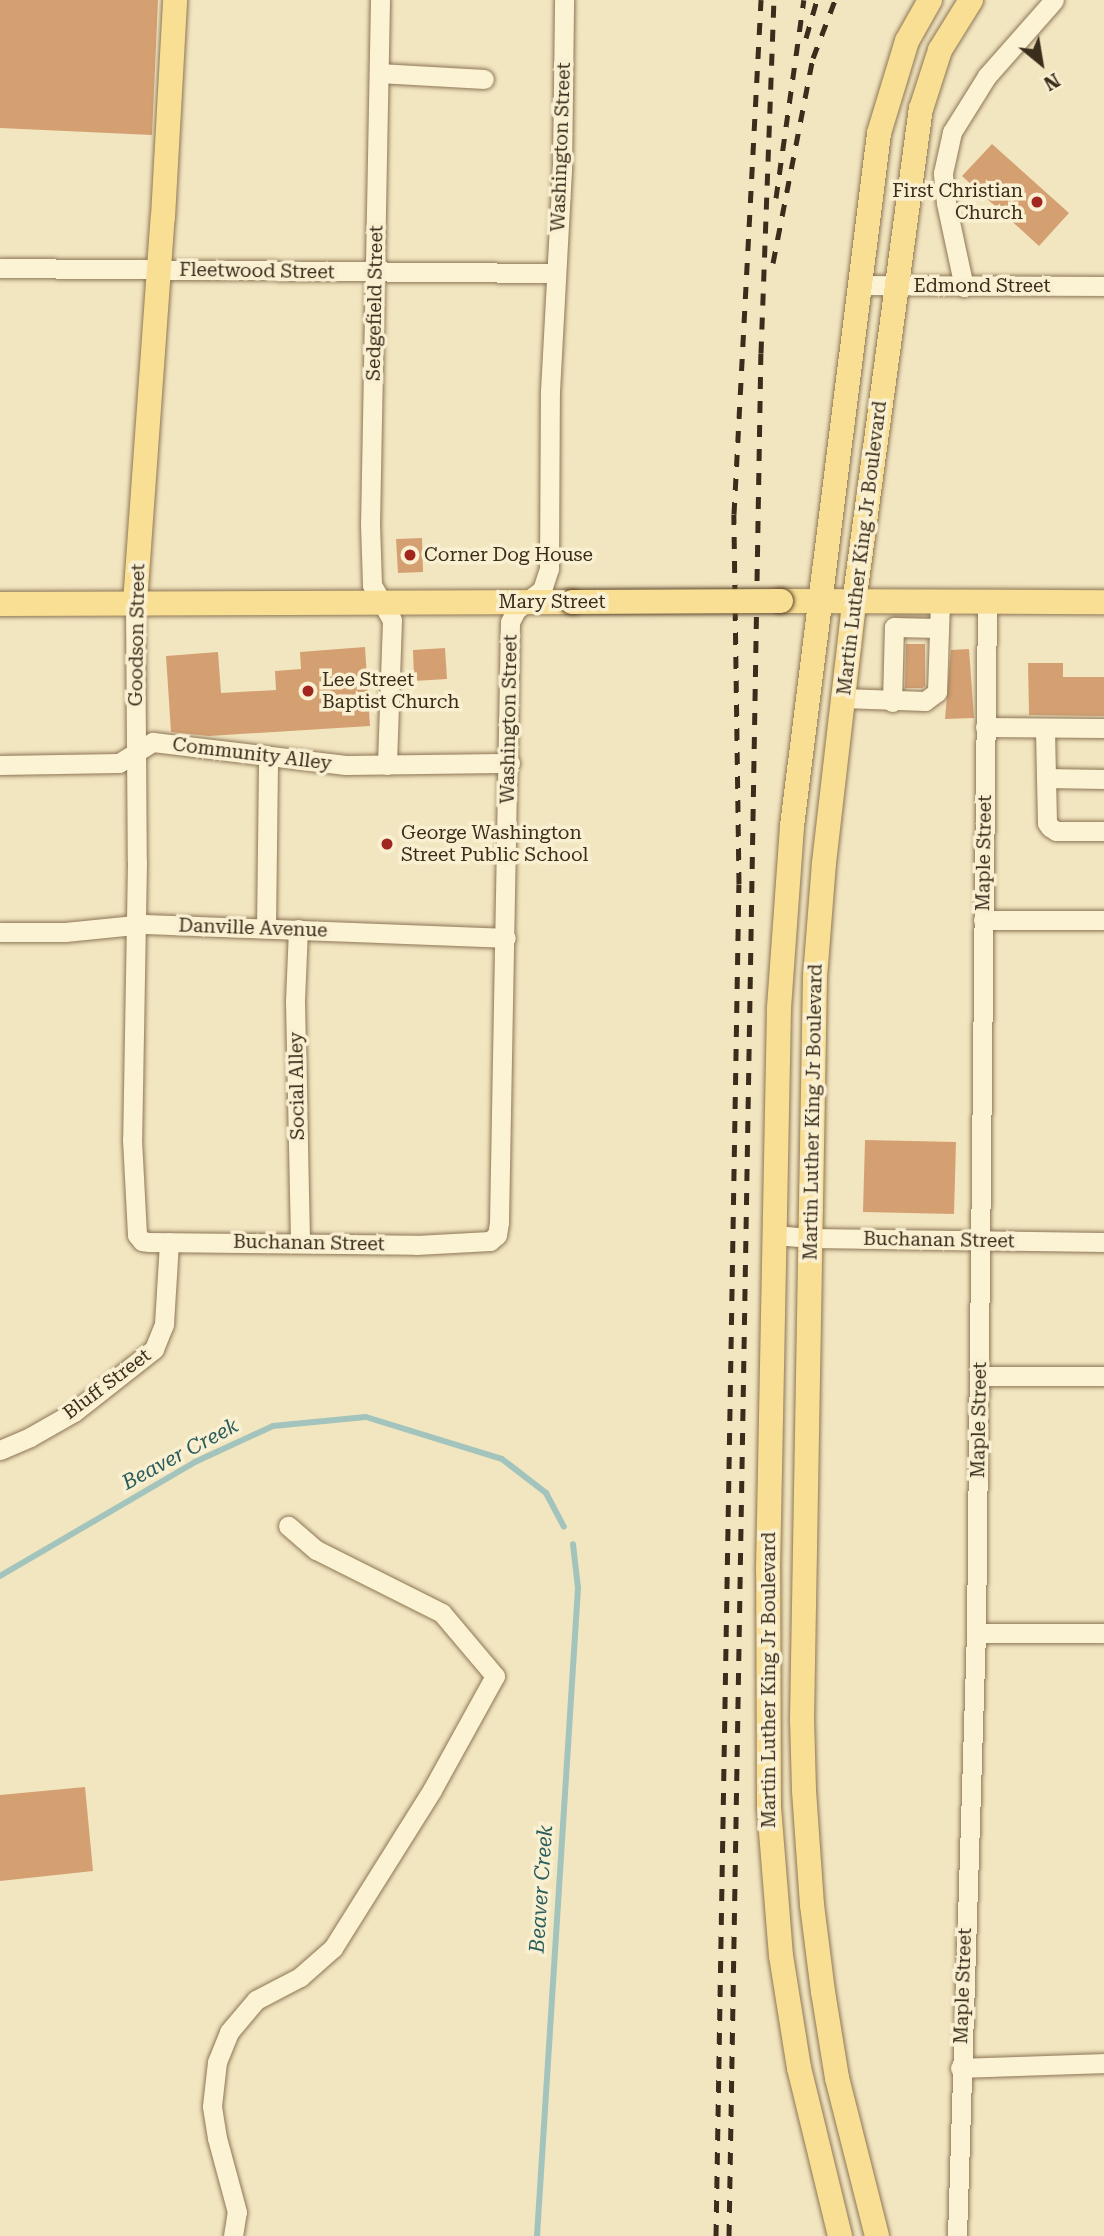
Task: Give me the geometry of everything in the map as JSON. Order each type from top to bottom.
[{"type":"main road","name":"Goodson Street","points":[[135,603],[159,269],[174,0]]},
{"type":"main road","name":"Martin Luther King Jr Boulevard","points":[[840,2236],[799,2068],[772,1882],[768,1571],[780,995],[792,826],[879,133],[907,41],[930,0]]},
{"type":"main road","name":"Martin Luther King Jr Boulevard","points":[[877,2236],[837,2078],[812,1905],[804,1790],[802,1720],[815,977],[824,863],[854,603],[919,121],[927,83],[940,50],[971,0]]},
{"type":"main road","name":"Mary Street","points":[[0,604],[1104,602]]},
{"type":"street","name":"Sedgefield Street","points":[[380,0],[370,524],[372,585],[392,620],[387,765]]},
{"type":"street","name":"Washington Street","points":[[450,1244],[483,1242],[497,1235],[510,764],[510,622],[516,610],[542,590],[549,569],[550,391],[562,170],[564,0]]},
{"type":"street","points":[[964,287],[944,183],[945,157],[952,132],[987,76],[1054,0]]},
{"type":"street","points":[[379,73],[484,79]]},
{"type":"street","name":"Fleetwood Street","points":[[0,268],[556,273]]},
{"type":"street","name":"Edmond Street","points":[[859,285],[1104,286]]},
{"type":"street","name":"Goodson Street","points":[[135,603],[136,925],[132,1139],[135,1229],[142,1241],[169,1242]]},
{"type":"street","points":[[843,698],[892,702],[925,701],[937,692],[940,603]]},
{"type":"street","name":"Maple Street","points":[[957,2236],[960,2068],[976,1633],[987,603]]},
{"type":"street","points":[[892,702],[894,627],[938,628]]},
{"type":"street","points":[[985,727],[1104,729]]},
{"type":"street","points":[[1045,729],[1047,823],[1056,831],[1104,831]]},
{"type":"street","name":"Community Alley","points":[[0,765],[119,762],[153,742],[212,747],[268,758],[387,765],[510,764]]},
{"type":"street","points":[[266,928],[268,758]]},
{"type":"street","points":[[1046,778],[1104,779]]},
{"type":"street","points":[[983,920],[1104,920]]},
{"type":"street","name":"Danville Avenue","points":[[0,932],[65,932],[136,925],[506,938]]},
{"type":"street","name":"Social Alley","points":[[298,929],[295,1000],[300,1243]]},
{"type":"street","name":"Buchanan Street","points":[[775,1235],[810,1238],[1104,1242]]},
{"type":"street","name":"Buchanan Street","points":[[169,1242],[450,1244]]},
{"type":"street","name":"Bluff Street","points":[[0,1450],[30,1437],[74,1412],[154,1349],[164,1324],[169,1242]]},
{"type":"street","points":[[980,1376],[1104,1376]]},
{"type":"street","points":[[233,2236],[237,2212],[217,2138],[212,2106],[217,2062],[229,2032],[256,2000],[316,1966],[337,1942],[357,1906],[432,1790],[495,1676],[442,1613],[316,1550],[288,1526]]},
{"type":"street","points":[[976,1633],[1104,1633]]},
{"type":"street","points":[[960,2068],[1104,2063]]},
{"type":"building","points":[[0,0],[158,0],[152,135],[0,128]]},
{"type":"building","points":[[992,144],[1069,213],[1039,246],[962,176]]},
{"type":"building","name":"Corner Dog House","points":[[422,538],[423,572],[398,573],[396,539]]},
{"type":"building","points":[[906,644],[925,644],[925,686],[922,688],[905,688]]},
{"type":"building","name":"Lee Street Baptist Church","points":[[365,647],[370,726],[209,736],[171,732],[166,656],[218,652],[221,693],[276,690],[275,671],[301,669],[300,652]]},
{"type":"building","points":[[445,648],[447,679],[414,681],[413,650]]},
{"type":"building","points":[[969,649],[974,718],[945,719],[951,650]]},
{"type":"building","points":[[1028,663],[1063,663],[1063,677],[1104,677],[1104,716],[1029,715]]},
{"type":"building","points":[[865,1140],[956,1142],[954,1214],[863,1212]]},
{"type":"building","points":[[85,1787],[93,1871],[0,1881],[0,1795]]},
{"type":"waterway","name":"Beaver Creek","points":[[0,1576],[195,1462],[273,1426],[366,1417],[502,1459],[546,1493],[564,1527]]},
{"type":"waterway","name":"Beaver Creek","points":[[537,2236],[578,1588],[573,1544]]},
{"type":"railway","points":[[716,2236],[739,884],[734,514],[761,0]]},
{"type":"railway","points":[[729,2236],[761,353],[774,0]]},
{"type":"railway","points":[[776,198],[804,0]]},
{"type":"railway","points":[[806,38],[817,0]]},
{"type":"railway","points":[[773,263],[813,58],[835,0]]},
{"type":"place","name":"First Christian Church","points":[[1037,202]]},
{"type":"place","name":"Corner Dog House","points":[[410,555]]},
{"type":"place","name":"Lee Street Baptist Church","points":[[308,691]]},
{"type":"place","name":"George Washington Street Public School","points":[[387,844]]}]
